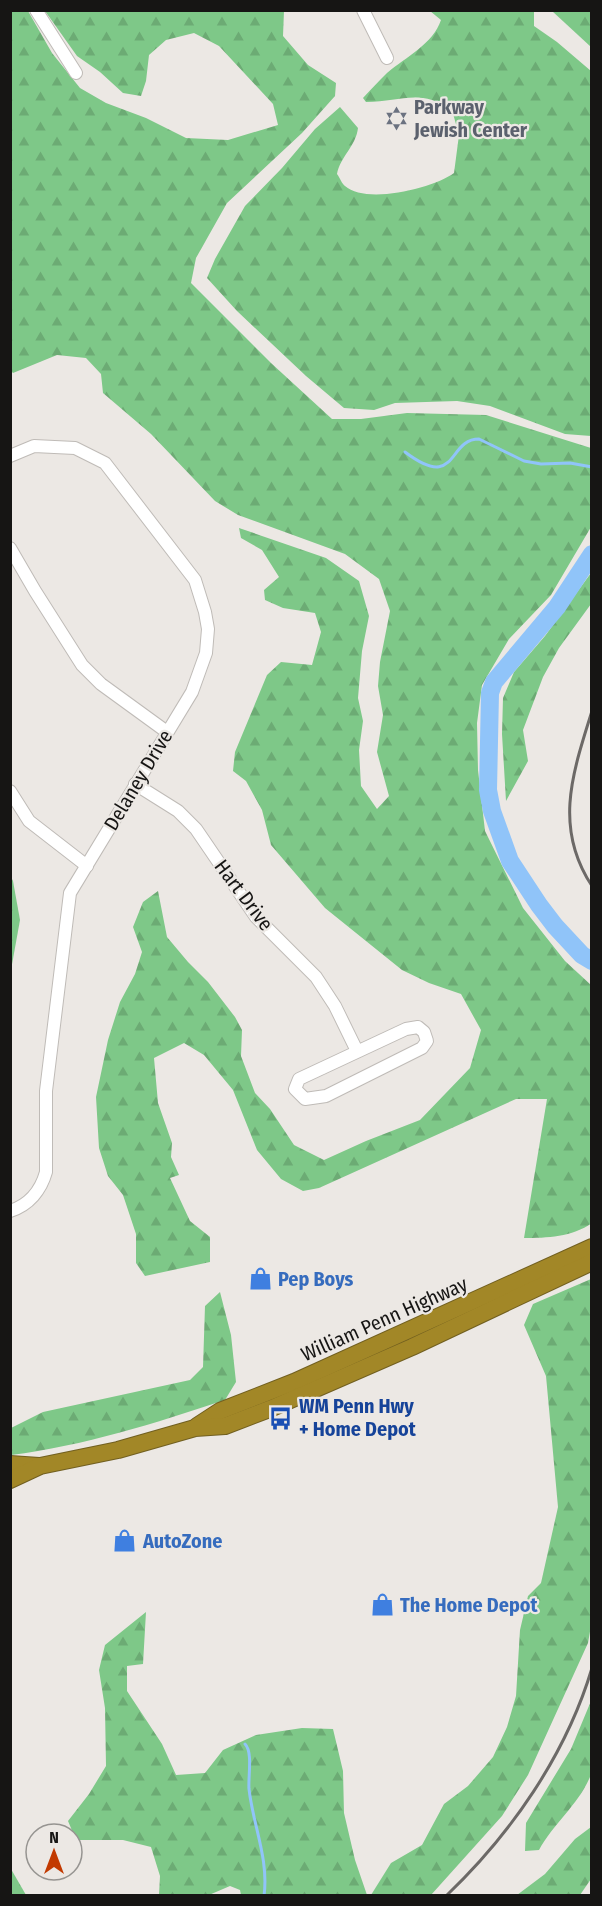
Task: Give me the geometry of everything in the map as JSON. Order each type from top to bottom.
[{"type":"highway","name":"William Penn Highway","points":[[476,1308],[591,1247]]},
{"type":"highway","name":"William Penn Highway","points":[[10,1480],[40,1466],[118,1450],[195,1428],[220,1411],[591,1262]]},
{"type":"highway","name":"William Penn Highway","points":[[10,1464],[40,1466]]},
{"type":"street","points":[[36,10],[76,73]]},
{"type":"street","points":[[363,10],[387,58]]},
{"type":"street","name":"Delaney Drive","points":[[10,456],[34,446],[75,448],[105,462],[195,580],[208,629],[206,653],[192,692],[70,893],[46,1091],[46,1172],[43,1182],[33,1197],[17,1209],[10,1211]]},
{"type":"street","points":[[10,548],[82,665],[101,684],[167,732]]},
{"type":"street","name":"Hart Drive","points":[[135,784],[178,811],[196,829],[256,917],[316,977],[335,1006],[357,1051]]},
{"type":"street","points":[[10,791],[29,821],[87,866]]},
{"type":"street","points":[[418,1027],[424,1032],[427,1041],[422,1048],[326,1096],[305,1099],[295,1089],[299,1079],[357,1051],[406,1029],[418,1027]]},
{"type":"green space","points":[[11,10],[28,11],[52,53],[80,88],[106,103],[146,118],[186,138],[228,140],[278,125],[273,104],[219,46],[194,33],[166,40],[149,55],[146,81],[141,96],[123,93],[100,72],[77,56],[45,11],[284,11],[283,36],[308,65],[336,83],[335,96],[302,133],[227,203],[196,258],[191,283],[271,363],[332,419],[361,419],[407,413],[486,415],[591,448],[591,527],[551,595],[509,639],[482,685],[477,723],[478,770],[485,831],[523,908],[565,961],[591,985],[592,1223],[584,1228],[559,1236],[524,1238],[547,1099],[516,1099],[319,1188],[303,1191],[281,1179],[257,1150],[233,1090],[204,1055],[184,1043],[154,1058],[158,1103],[172,1143],[171,1157],[179,1175],[170,1178],[190,1221],[210,1237],[210,1262],[145,1276],[136,1263],[136,1234],[123,1195],[108,1176],[99,1148],[96,1097],[108,1040],[120,1002],[135,974],[142,952],[133,927],[143,902],[158,891],[167,937],[208,982],[235,1017],[242,1030],[241,1056],[255,1093],[270,1109],[294,1145],[324,1160],[420,1120],[470,1068],[481,1030],[461,994],[429,983],[402,970],[325,908],[271,845],[262,810],[246,781],[233,771],[235,752],[267,675],[281,662],[312,665],[321,632],[315,613],[283,608],[265,600],[264,590],[279,577],[262,550],[241,538],[239,528],[326,558],[359,581],[369,616],[362,651],[358,698],[363,721],[359,750],[361,786],[377,809],[389,796],[377,752],[383,715],[378,686],[380,662],[390,611],[379,579],[345,554],[238,515],[215,501],[151,434],[103,393],[101,374],[86,358],[57,355],[13,373],[11,371]]},
{"type":"green space","points":[[430,11],[534,11],[534,26],[591,71],[591,436],[565,434],[490,406],[457,401],[395,403],[374,410],[344,408],[306,376],[237,311],[207,278],[245,206],[282,168],[315,129],[340,107],[358,128],[337,174],[345,186],[355,192],[383,194],[416,189],[454,173],[459,135],[452,110],[430,99],[410,98],[366,102],[363,98],[387,73],[418,50],[432,36],[441,20]]},
{"type":"green space","points":[[552,11],[591,11],[591,47]]},
{"type":"green space","points":[[591,573],[591,604],[559,648],[543,677],[523,730],[528,761],[506,801],[502,734],[503,698],[514,672],[545,636]]},
{"type":"green space","points":[[11,877],[20,920],[11,970]]},
{"type":"green space","points":[[591,1279],[592,1620],[588,1643],[528,1775],[502,1816],[431,1895],[371,1895],[391,1863],[422,1845],[444,1804],[468,1786],[493,1757],[507,1727],[516,1696],[520,1630],[528,1596],[541,1583],[558,1507],[546,1376],[524,1325],[533,1304]]},
{"type":"green space","points":[[220,1292],[231,1335],[236,1382],[225,1400],[92,1440],[11,1455],[11,1428],[43,1412],[190,1380],[203,1367],[205,1306]]},
{"type":"green space","points":[[146,1612],[143,1664],[127,1666],[127,1691],[162,1744],[176,1775],[205,1773],[223,1750],[256,1735],[302,1728],[333,1729],[343,1771],[344,1813],[355,1860],[367,1895],[241,1895],[240,1890],[230,1886],[209,1895],[159,1895],[160,1876],[151,1847],[123,1840],[84,1840],[84,1822],[68,1821],[89,1794],[106,1766],[105,1708],[99,1670],[105,1645]]},
{"type":"green space","points":[[591,1701],[590,1777],[579,1797],[539,1850],[525,1851],[526,1823],[571,1749]]},
{"type":"green space","points":[[591,1827],[591,1879],[580,1895],[517,1895],[545,1874],[575,1839]]},
{"type":"green space","points":[[11,1869],[26,1895],[11,1895]]},
{"type":"waterway","points":[[405,452],[422,463],[434,467],[450,460],[469,441],[479,439],[524,461],[541,464],[570,463],[592,467]]},
{"type":"waterway","points":[[592,554],[557,607],[494,682],[490,693],[488,790],[492,811],[510,861],[555,926],[582,955],[592,961]]},
{"type":"waterway","points":[[245,1744],[250,1759],[249,1789],[264,1869],[264,1896]]},
{"type":"railway","points":[[592,711],[578,756],[570,799],[573,842],[580,864],[592,886]]},
{"type":"railway","points":[[446,1896],[493,1846],[534,1791],[567,1732],[592,1668]]},
{"type":"place","name":"Parkway Jewish Center","points":[[396,119]]},
{"type":"place","name":"Pep Boys","points":[[260,1279]]},
{"type":"place","name":"WM Penn Hwy + Home Depot","points":[[281,1418]]},
{"type":"place","name":"AutoZone","points":[[125,1541]]},
{"type":"place","name":"The Home Depot","points":[[382,1605]]}]
